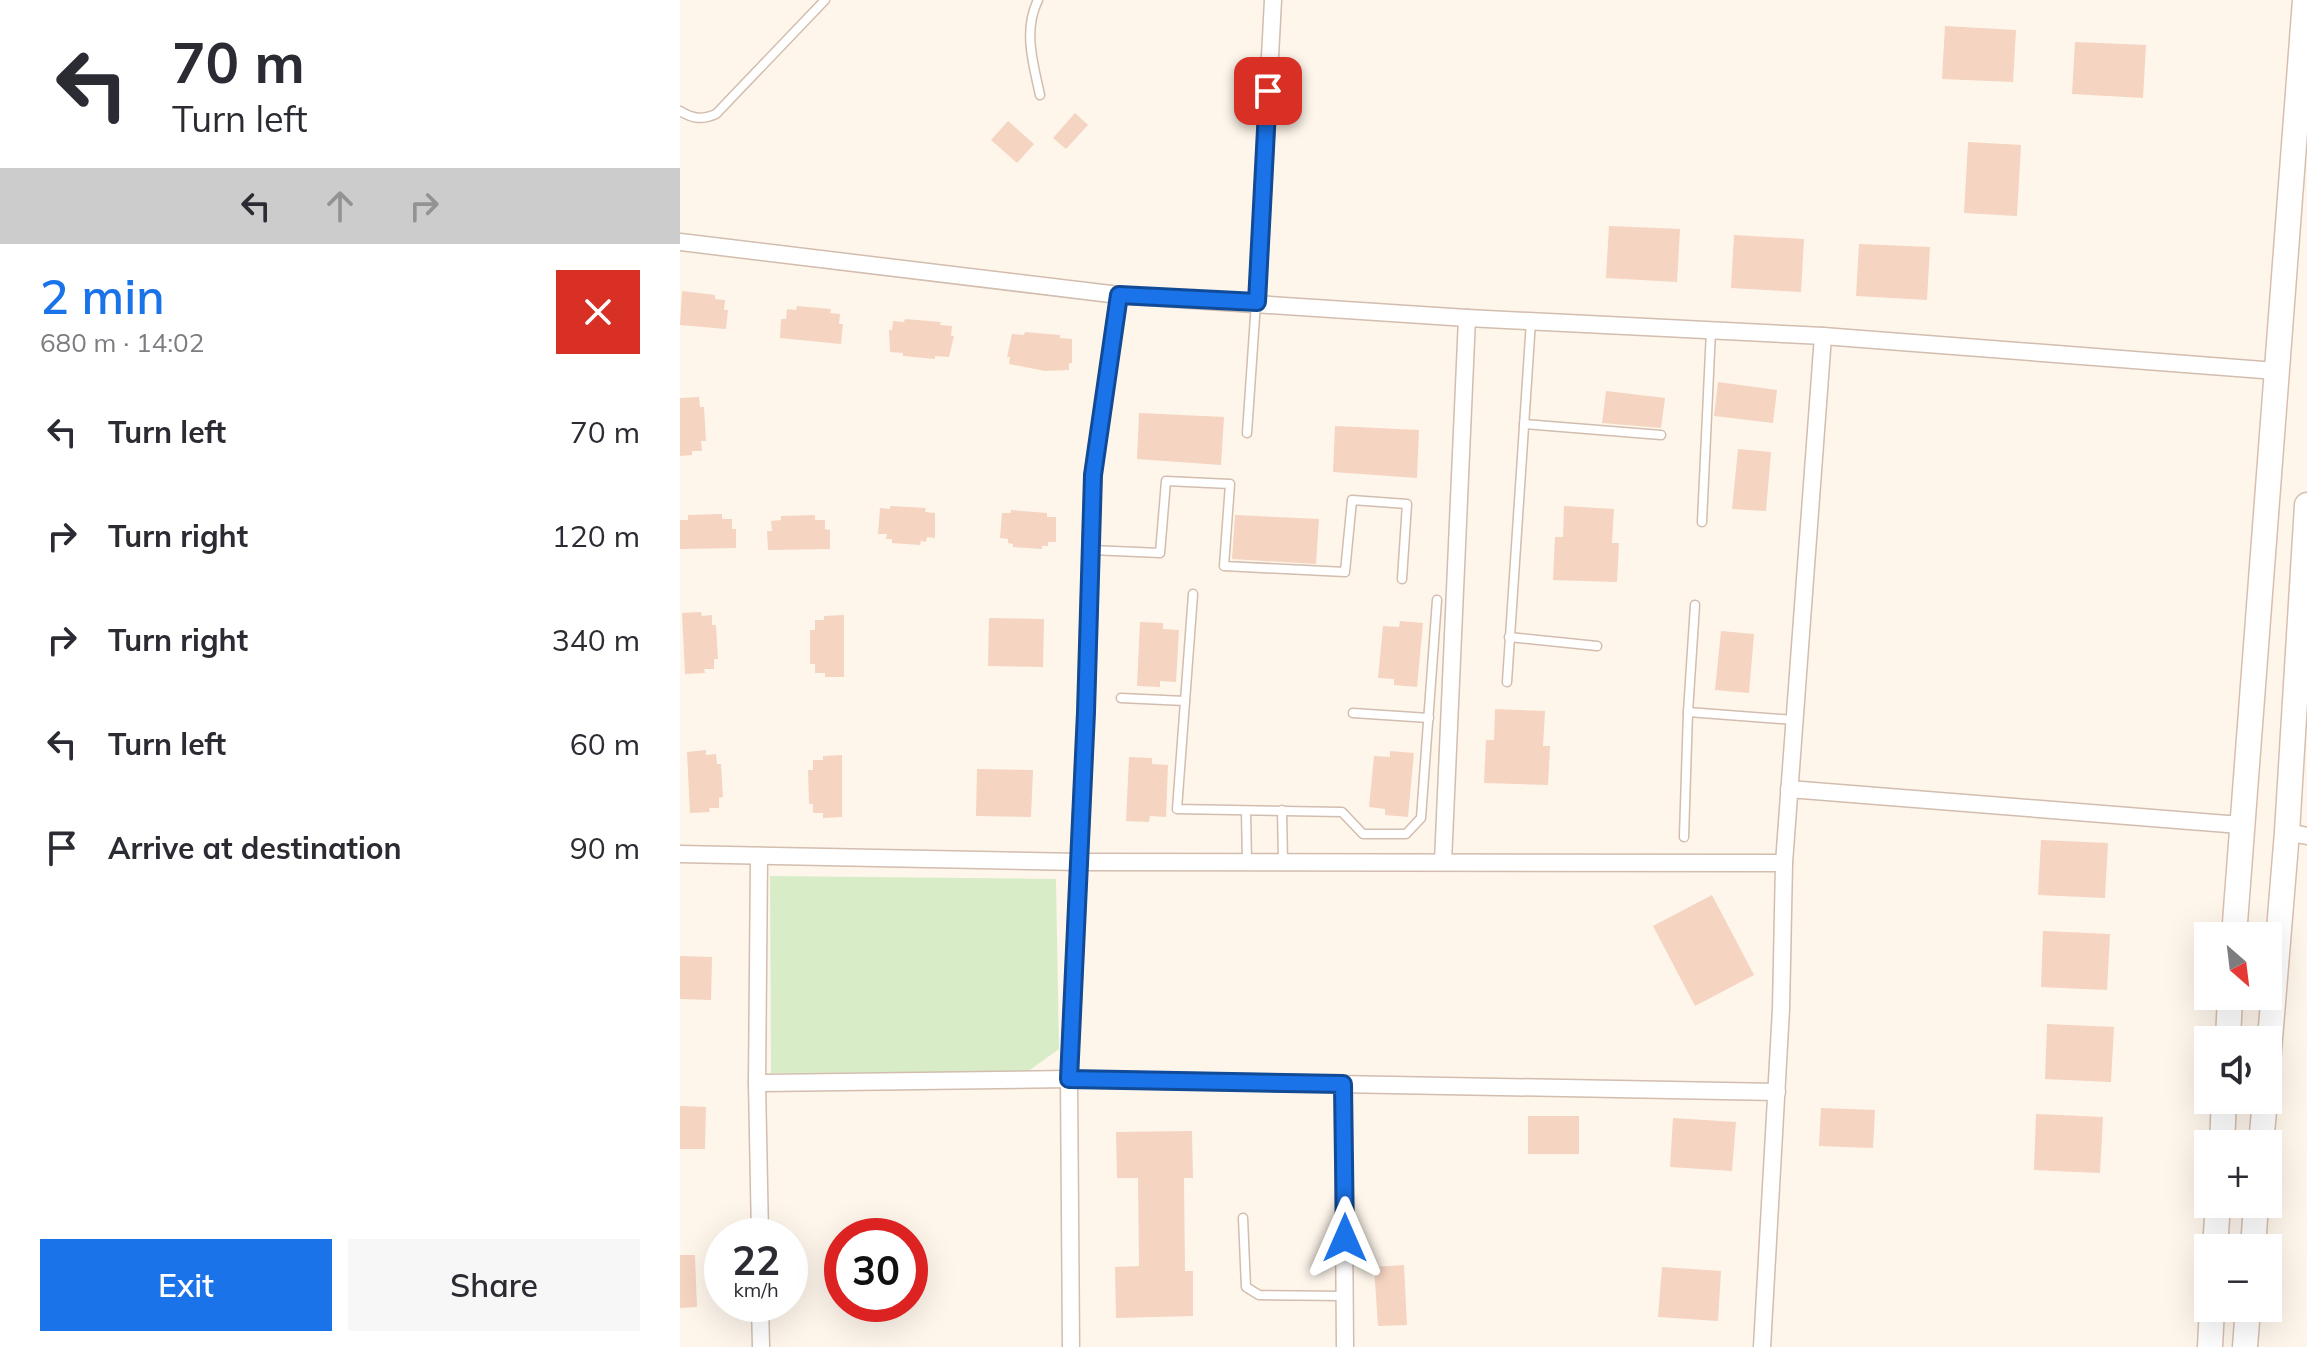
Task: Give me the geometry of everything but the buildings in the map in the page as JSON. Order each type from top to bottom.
[{"type":"main road","points":[[2235,922],[2305,0]]},
{"type":"main road","points":[[2273,1026],[2297,834],[2307,505]]},
{"type":"main road","points":[[2210,1347],[2211,1322]]},
{"type":"main road","points":[[2245,1347],[2247,1322]]},
{"type":"street","points":[[1257,302],[1273,0]]},
{"type":"street","points":[[680,242],[1119,295],[1467,318],[1823,336],[2276,371]]},
{"type":"street","points":[[1071,1347],[1069,1079],[1093,475],[1119,295]]},
{"type":"street","points":[[1443,862],[1467,318]]},
{"type":"street","points":[[1762,1347],[1781,1009],[1784,863],[1823,336]]},
{"type":"street","points":[[1789,789],[2240,825]]},
{"type":"street","points":[[680,854],[1078,862],[1784,863]]},
{"type":"street","points":[[759,856],[757,1083],[760,1218]]},
{"type":"street","points":[[757,1083],[1069,1079],[1777,1092]]},
{"type":"street","points":[[1343,1084],[1345,1347]]},
{"type":"street","points":[[760,1322],[761,1347]]},
{"type":"lane","points":[[680,111],[699,119],[716,114],[825,0]]},
{"type":"lane","points":[[1038,0],[1033,10],[1029,47],[1040,95]]},
{"type":"lane","points":[[1247,433],[1257,302]]},
{"type":"lane","points":[[1507,682],[1531,321]]},
{"type":"lane","points":[[1702,522],[1711,330]]},
{"type":"lane","points":[[1524,424],[1661,435]]},
{"type":"lane","points":[[1091,550],[1160,553],[1166,481],[1230,484],[1224,566],[1345,572],[1352,500],[1407,504],[1402,579]]},
{"type":"lane","points":[[1193,594],[1177,809],[1342,812],[1363,834],[1406,834],[1421,818],[1437,600]]},
{"type":"lane","points":[[1684,837],[1695,605]]},
{"type":"lane","points":[[1509,637],[1597,646]]},
{"type":"lane","points":[[1121,698],[1185,701]]},
{"type":"lane","points":[[1688,712],[1794,720]]},
{"type":"lane","points":[[1353,713],[1429,718]]},
{"type":"lane","points":[[1282,810],[1283,862]]},
{"type":"lane","points":[[1246,811],[1247,862]]},
{"type":"lane","points":[[1243,1218],[1246,1287],[1259,1295],[1345,1296]]},
{"type":"green space","points":[[770,876],[1056,879],[1059,1049],[1027,1072],[771,1073]]},
{"type":"route","points":[[1268,91],[1257,302],[1119,295],[1093,475],[1086,712],[1069,1079],[1343,1084],[1345,1238]]}]
